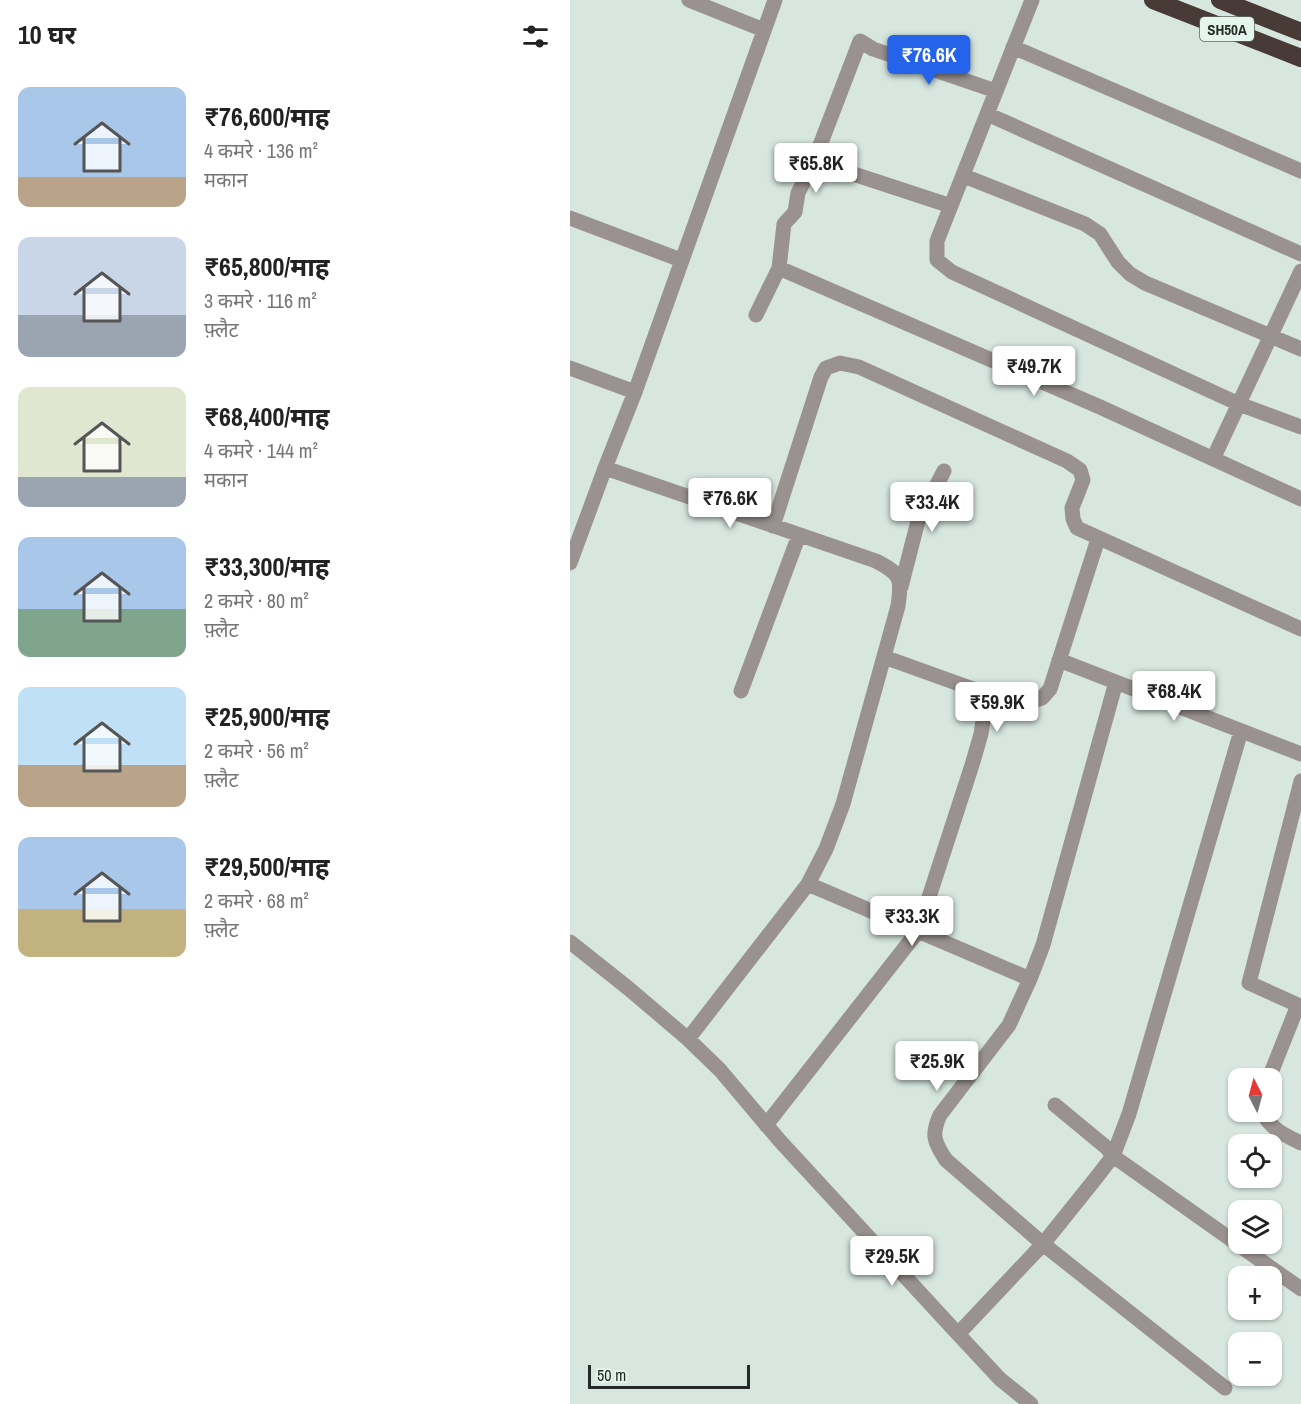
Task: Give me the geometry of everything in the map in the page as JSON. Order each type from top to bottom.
[{"type":"highway","name":"SH50A","points":[[1153,0],[1301,58]]},
{"type":"highway","name":"SH50A","points":[[1220,0],[1301,32]]},
{"type":"street","points":[[689,0],[764,30]]},
{"type":"street","points":[[570,563],[577,525],[605,468],[635,392],[776,0]]},
{"type":"street","points":[[1032,0],[937,241],[937,260],[952,272],[1239,404],[1301,428]]},
{"type":"street","points":[[756,315],[779,268],[784,224],[795,212],[798,193],[814,161],[860,41],[873,49],[996,91]]},
{"type":"street","points":[[1013,47],[1301,171]]},
{"type":"street","points":[[987,114],[1301,254]]},
{"type":"street","points":[[814,161],[951,206]]},
{"type":"street","points":[[964,176],[1085,224],[1100,234],[1118,262],[1130,274],[1145,283],[1301,349]]},
{"type":"street","points":[[570,218],[681,260]]},
{"type":"street","points":[[779,268],[1100,407],[1301,499]]},
{"type":"street","points":[[1213,459],[1301,271]]},
{"type":"street","points":[[772,526],[821,377],[826,368],[840,363],[859,367],[1067,461],[1080,470],[1083,480],[1072,508],[1077,528],[1301,629]]},
{"type":"street","points":[[570,368],[635,392]]},
{"type":"street","points":[[605,468],[876,561],[894,570],[901,587]]},
{"type":"street","points":[[688,1039],[808,884],[826,849],[843,804],[898,606],[918,521],[944,471]]},
{"type":"street","points":[[741,691],[799,535]]},
{"type":"street","points":[[884,657],[987,694],[1031,702],[1042,698],[1050,689],[1098,539]]},
{"type":"street","points":[[1059,660],[1301,754]]},
{"type":"street","points":[[1116,682],[1046,934],[1030,979],[1010,1025],[940,1115],[934,1129],[936,1145],[946,1160],[1043,1244],[1225,1388]]},
{"type":"street","points":[[766,1125],[918,931],[981,734],[987,694]]},
{"type":"street","points":[[958,1334],[1043,1244],[1113,1156],[1129,1114],[1241,731]]},
{"type":"street","points":[[1273,1068],[1300,1004],[1250,983],[1298,801],[1301,781]]},
{"type":"street","points":[[808,884],[1030,979]]},
{"type":"street","points":[[570,942],[628,987],[720,1070],[766,1125],[958,1334],[1000,1379],[1031,1404]]},
{"type":"street","points":[[1055,1105],[1107,1148],[1113,1156],[1301,1289]]},
{"type":"street","points":[[1268,1122],[1280,1133],[1301,1143]]}]
